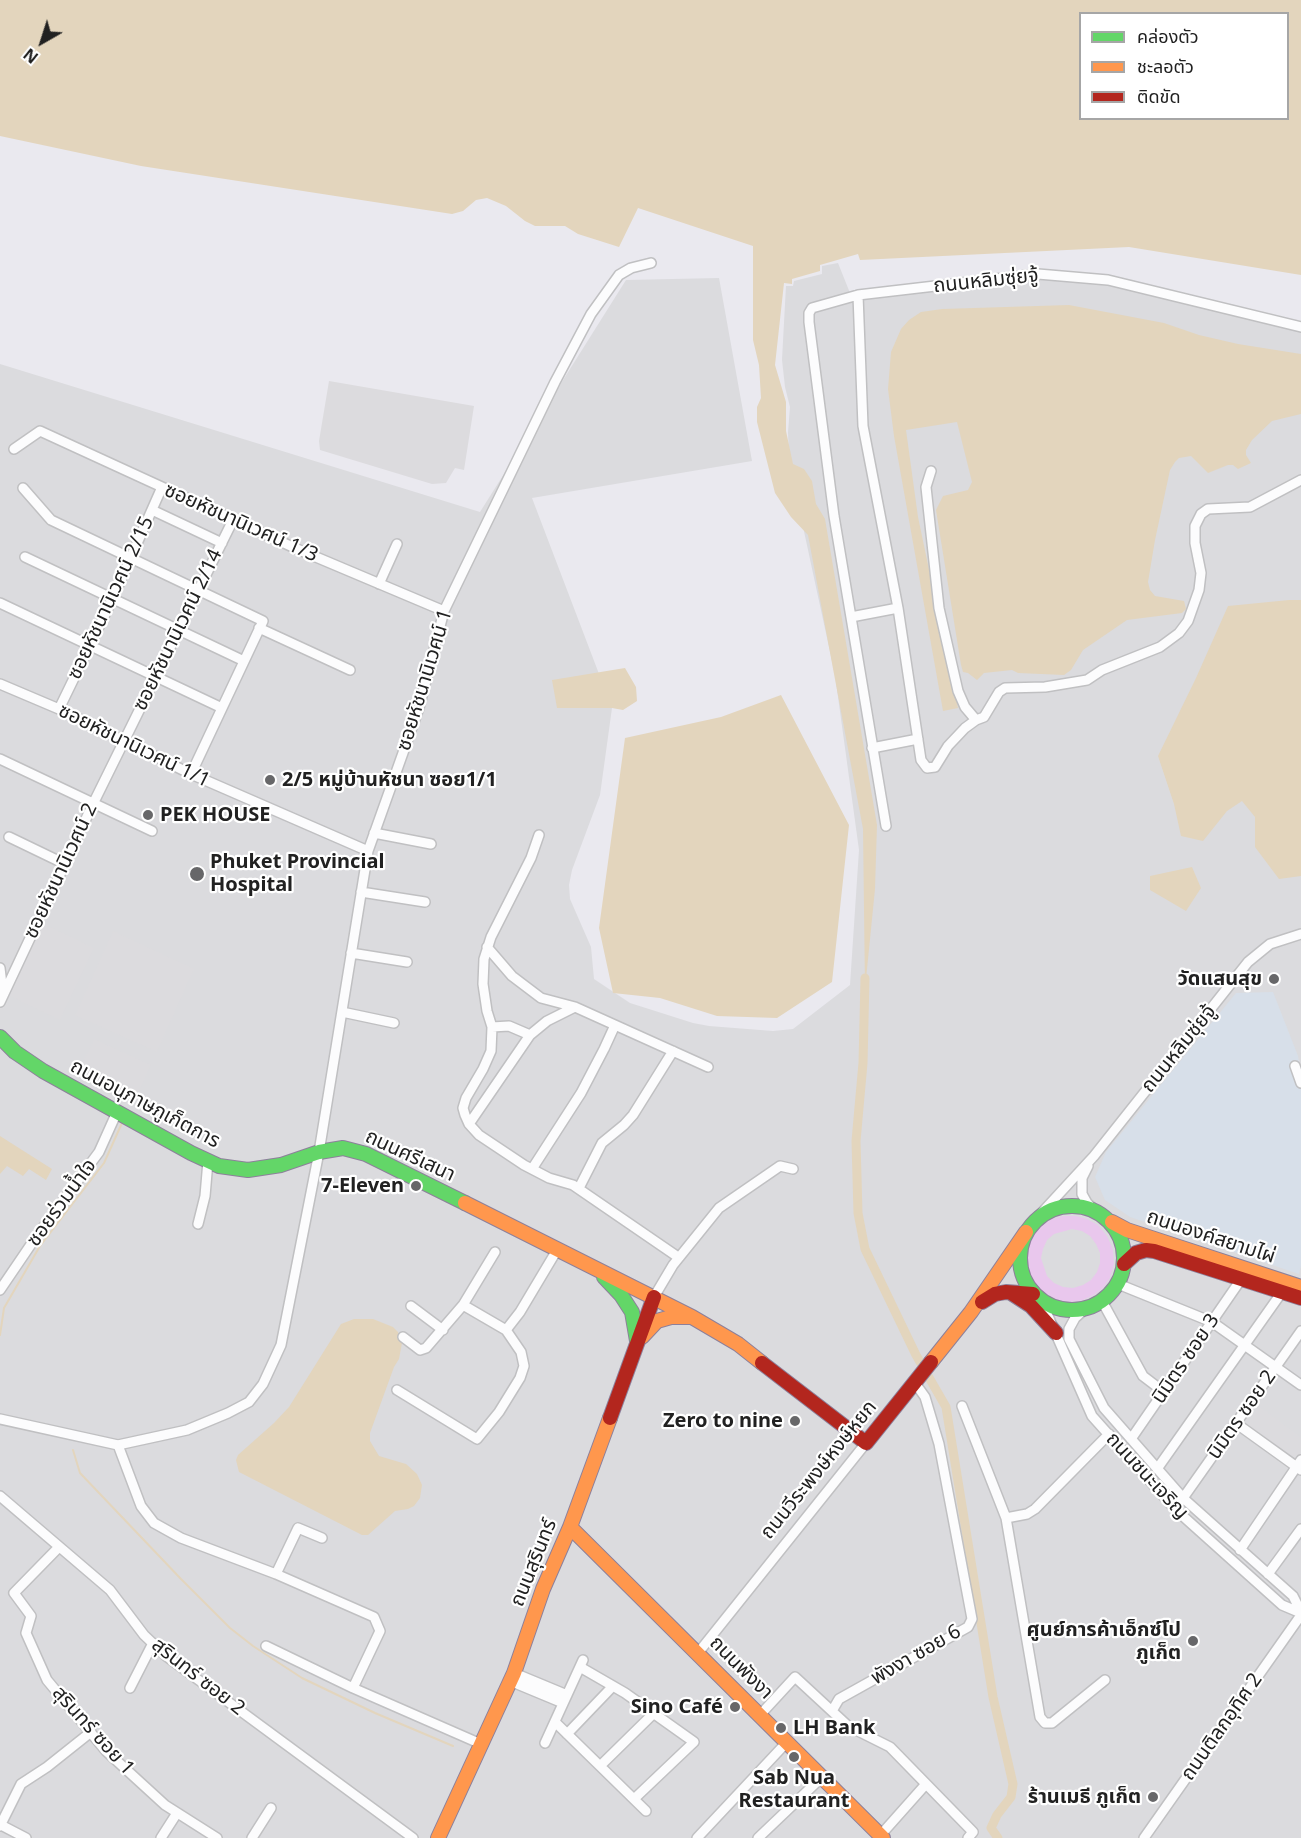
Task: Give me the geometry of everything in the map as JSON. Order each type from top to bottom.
[{"type":"street","name":"ซอยหัชนานิเวศน์ 1","points":[[319,1152],[368,851],[419,708],[444,611],[555,382],[591,314],[619,275],[631,268],[651,263]]},
{"type":"street","name":"ถนนหลิมซุ่ยจู้","points":[[851,617],[834,516],[818,397],[809,322],[812,308],[858,295],[1038,274],[1108,280],[1301,327]]},
{"type":"street","points":[[858,295],[863,426],[898,608],[921,760],[927,768],[935,767],[948,746],[965,728],[984,717],[999,692],[1005,688],[1045,687],[1088,680],[1102,670],[1160,647],[1179,633],[1188,621],[1199,591],[1201,573],[1195,543],[1195,526],[1201,513],[1208,509],[1250,507],[1301,480]]},
{"type":"street","name":"ซอยหัชนานิเวศน์ 1/3","points":[[14,449],[40,431],[297,549],[444,611]]},
{"type":"street","points":[[931,471],[926,487],[939,608],[957,691],[965,707],[976,720]]},
{"type":"street","name":"ซอยหัชนานิเวศน์ 2/15","points":[[59,709],[112,600],[162,487]]},
{"type":"street","points":[[23,488],[51,520],[199,590],[350,670]]},
{"type":"street","points":[[152,510],[222,543]]},
{"type":"street","name":"ซอยหัชนานิเวศน์ 2/14","points":[[124,741],[233,520]]},
{"type":"street","points":[[379,584],[397,544]]},
{"type":"street","points":[[25,557],[244,661]]},
{"type":"street","points":[[0,603],[222,708]]},
{"type":"street","points":[[886,826],[851,617],[898,608]]},
{"type":"street","points":[[191,774],[261,624]]},
{"type":"street","name":"ซอยหัชนานิเวศน์ 1/1","points":[[0,684],[59,709],[191,774],[368,851]]},
{"type":"street","points":[[872,748],[918,739]]},
{"type":"street","name":"ซอยหัชนานิเวศน์ 2","points":[[1,999],[124,741]]},
{"type":"street","points":[[0,759],[152,831]]},
{"type":"street","points":[[374,833],[431,844]]},
{"type":"street","points":[[539,835],[521,881],[487,947],[483,984],[492,1027],[491,1051],[463,1108],[469,1124],[479,1135],[532,1169],[549,1178],[579,1188],[678,1257]]},
{"type":"street","points":[[9,837],[65,864]]},
{"type":"street","points":[[361,892],[425,902]]},
{"type":"street","name":"ถนนหลิมซุ่ยจู้","points":[[1035,1220],[1094,1156],[1248,962],[1270,944],[1301,934]]},
{"type":"street","points":[[487,947],[512,976],[541,998],[574,1007],[708,1067]]},
{"type":"street","points":[[351,953],[407,962]]},
{"type":"street","points":[[0,968],[1,999]]},
{"type":"street","points":[[469,1124],[530,1035],[547,1021],[574,1007]]},
{"type":"street","points":[[342,1012],[394,1023]]},
{"type":"street","points":[[532,1169],[581,1093],[615,1025]]},
{"type":"street","points":[[492,1027],[509,1026],[530,1035]]},
{"type":"street","name":"ถนนอนุภาษภูเก็ตการ","points":[[0,1037],[15,1052],[43,1071],[219,1166],[248,1170],[281,1165],[319,1152]]},
{"type":"street","points":[[579,1188],[602,1143],[633,1115],[673,1051]]},
{"type":"street","points":[[1295,1066],[1301,1083]]},
{"type":"street","name":"ซอยร่วมน้ำใจ","points":[[0,1290],[36,1236],[99,1152],[117,1112]]},
{"type":"street","name":"ถนนศรีเสนา","points":[[319,1152],[343,1148],[366,1154],[692,1317],[738,1344],[866,1443]]},
{"type":"street","points":[[0,1419],[118,1445],[187,1430],[249,1402],[263,1384],[281,1345],[319,1152]]},
{"type":"street","name":"ถนนหลิมซุ่ยจู้","points":[[1094,1156],[1082,1178],[1081,1187],[1087,1203],[1096,1210]]},
{"type":"street","points":[[198,1224],[205,1196],[208,1161]]},
{"type":"street","points":[[654,1297],[678,1257],[719,1208],[780,1166],[793,1169]]},
{"type":"street","points":[[1079,1205],[1096,1210],[1110,1221],[1120,1236],[1125,1252],[1124,1264],[1118,1284],[1102,1301],[1085,1309],[1068,1310],[1052,1306],[1037,1297],[1026,1284],[1020,1268],[1020,1247],[1026,1232],[1035,1220],[1048,1210],[1079,1205]]},
{"type":"street","name":"ถนนองค์สยามไผ่","points":[[1110,1221],[1127,1230],[1301,1298]]},
{"type":"street","name":"ถนนวีระพงษ์หงษ์หยก","points":[[698,1653],[971,1312],[1026,1232]]},
{"type":"street","points":[[506,1330],[520,1312],[557,1250]]},
{"type":"street","name":"ถนนองค์สยามไผ่","points":[[1124,1264],[1136,1253],[1146,1250],[1301,1287]]},
{"type":"street","points":[[403,1337],[420,1350],[426,1348],[463,1305],[495,1252]]},
{"type":"street","points":[[599,1272],[621,1295],[632,1312],[637,1343]]},
{"type":"street","name":"นิมิตร ซอย 3","points":[[1131,1439],[1244,1274]]},
{"type":"street","points":[[1118,1284],[1212,1322],[1301,1386]]},
{"type":"street","points":[[1009,1292],[1031,1306],[1056,1334]]},
{"type":"street","name":"ถนนวีระพงษ์หงษ์หยก","points":[[971,1312],[995,1294],[1009,1292],[1037,1297]]},
{"type":"street","points":[[1157,1469],[1282,1292]]},
{"type":"street","name":"ถนนสุรินทร์","points":[[438,1838],[512,1677],[543,1589],[570,1527],[654,1297]]},
{"type":"street","name":"ถนนชนะเจริญ","points":[[1037,1297],[1092,1416],[1175,1509],[1282,1605],[1301,1613]]},
{"type":"street","points":[[1102,1301],[1143,1377],[1164,1392]]},
{"type":"street","points":[[398,1390],[477,1439],[500,1412],[520,1378],[524,1366],[521,1352],[506,1330],[463,1305]]},
{"type":"street","points":[[411,1306],[443,1330]]},
{"type":"street","name":"ถนนชนะเจริญ","points":[[1085,1309],[1075,1318],[1069,1329],[1070,1340],[1104,1408],[1183,1498],[1293,1596],[1301,1613]]},
{"type":"street","points":[[637,1343],[657,1321],[671,1317],[692,1317]]},
{"type":"street","name":"นิมิตร ซอย 2","points":[[1175,1509],[1301,1331]]},
{"type":"street","name":"พังงา ซอย 6","points":[[832,1711],[839,1699],[968,1627],[972,1618],[939,1444],[925,1396],[916,1381]]},
{"type":"street","points":[[962,1406],[1006,1518],[1040,1717],[1045,1723],[1052,1723],[1105,1680]]},
{"type":"street","points":[[1237,1424],[1299,1465],[1240,1550]]},
{"type":"street","points":[[1006,1518],[1027,1514],[1035,1509],[1109,1434]]},
{"type":"street","points":[[118,1445],[141,1506],[154,1523],[181,1538],[276,1574],[374,1617],[380,1630],[353,1688]]},
{"type":"street","name":"สุรินทร์ ซอย 2","points":[[0,1496],[110,1590],[166,1656],[413,1838]]},
{"type":"street","name":"ถนนพังงา","points":[[570,1527],[880,1837]]},
{"type":"street","points":[[276,1574],[298,1528],[322,1538]]},
{"type":"street","points":[[1268,1574],[1301,1529]]},
{"type":"street","name":"สุรินทร์ ซอย 1","points":[[59,1547],[14,1593],[31,1616],[26,1633],[47,1680],[106,1751],[177,1813],[217,1838]]},
{"type":"street","name":"ถนนติลกอุทิศ 2","points":[[1144,1838],[1301,1613]]},
{"type":"street","points":[[130,1688],[153,1643]]},
{"type":"street","points":[[266,1646],[353,1688],[481,1744]]},
{"type":"street","points":[[545,1743],[582,1663],[694,1742],[634,1799]]},
{"type":"street","points":[[512,1677],[565,1699]]},
{"type":"street","points":[[760,1715],[795,1677],[848,1726],[890,1747],[973,1832],[968,1838]]},
{"type":"street","points":[[567,1734],[613,1686]]},
{"type":"street","points":[[600,1766],[654,1713]]},
{"type":"street","points":[[555,1722],[646,1811]]},
{"type":"street","points":[[26,1838],[0,1825],[21,1784],[47,1767],[91,1732]]},
{"type":"street","points":[[697,1838],[787,1742]]},
{"type":"street","points":[[758,1838],[822,1778]]},
{"type":"street","points":[[880,1837],[926,1784]]},
{"type":"street","points":[[252,1838],[271,1808]]},
{"type":"street","points":[[161,1838],[177,1813]]},
{"type":"shaded area","points":[[0,0],[1301,0],[1301,275],[1129,247],[860,260],[858,254],[820,265],[820,271],[792,279],[792,284],[784,283],[775,365],[786,402],[786,431],[793,464],[804,469],[812,481],[816,504],[825,519],[877,825],[875,889],[865,989],[863,829],[808,535],[791,517],[775,493],[757,422],[757,407],[761,398],[759,365],[753,340],[753,246],[638,208],[619,247],[578,234],[565,226],[535,226],[506,206],[487,198],[476,200],[463,211],[452,214],[141,166],[0,136]]},
{"type":"shaded area","points":[[838,263],[850,293],[1019,277],[1105,282],[1301,327],[1301,1838],[0,1838],[0,364],[480,512],[626,280],[719,278],[752,461],[532,498],[612,708],[600,795],[572,870],[569,885],[570,899],[591,947],[594,979],[630,1003],[709,1026],[773,1031],[793,1029],[850,985],[859,850],[835,675],[789,462],[790,407],[782,360],[786,286],[793,286],[794,281],[822,274],[822,266]]},
{"type":"shaded area","points":[[1069,305],[1164,323],[1199,335],[1238,344],[1301,354],[1301,414],[1272,421],[1252,440],[1246,450],[1251,463],[1238,469],[1233,465],[1228,465],[1208,473],[1191,456],[1179,458],[1170,470],[1148,582],[1155,596],[1184,601],[1186,609],[1182,613],[1127,620],[1083,650],[1071,670],[1064,675],[1018,673],[1012,670],[984,673],[977,680],[963,672],[961,665],[936,510],[943,496],[968,490],[972,482],[957,422],[906,430],[918,517],[958,708],[943,711],[894,436],[888,389],[891,352],[901,329],[921,312],[942,309]]},
{"type":"shaded area","points":[[329,381],[474,406],[464,470],[455,468],[446,483],[432,484],[320,450],[319,441]]},
{"type":"shaded area","points":[[1301,600],[1301,876],[1279,879],[1255,847],[1255,817],[1242,801],[1227,811],[1203,841],[1181,836],[1174,804],[1158,756],[1228,606]]},
{"type":"shaded area","points":[[625,668],[636,687],[637,701],[623,710],[557,708],[552,680]]},
{"type":"shaded area","points":[[781,695],[849,825],[832,982],[777,1018],[717,1016],[660,998],[613,993],[599,928],[625,738],[721,717]]},
{"type":"shaded area","points":[[1192,867],[1201,888],[1186,911],[1150,890],[1150,876]]},
{"type":"shaded area","points":[[42,923],[94,948],[60,1020],[8,995]]},
{"type":"shaded area","points":[[113,931],[194,969],[157,1052],[75,1015]]},
{"type":"shaded area","points":[[1273,992],[1298,1056],[1301,1074],[1301,1266],[1299,1274],[1130,1217],[1105,1200],[1095,1177],[1106,1152],[1236,993]]},
{"type":"shaded area","points":[[94,1039],[151,1065],[137,1097],[79,1070]]},
{"type":"shaded area","points":[[0,1136],[52,1169],[46,1180],[29,1169],[23,1176],[7,1166],[0,1174]]},
{"type":"shaded area","points":[[1076,1216],[1087,1219],[1098,1225],[1107,1236],[1113,1249],[1114,1264],[1110,1278],[1094,1295],[1071,1302],[1058,1300],[1037,1286],[1030,1274],[1027,1262],[1028,1248],[1033,1236],[1052,1219]],"holes":[[[1072,1229],[1090,1236],[1100,1253],[1097,1272],[1083,1285],[1073,1288],[1063,1287],[1054,1283],[1047,1276],[1041,1258],[1043,1249],[1047,1240],[1054,1234]]]},
{"type":"shaded area","points":[[354,1319],[373,1319],[393,1327],[398,1332],[402,1343],[399,1359],[370,1433],[370,1441],[379,1456],[406,1464],[417,1474],[422,1485],[420,1498],[414,1506],[395,1511],[368,1535],[362,1535],[239,1472],[236,1460],[238,1455],[289,1407],[341,1324]]},
{"type":"shaded area","points":[[1259,1406],[1301,1437],[1301,1455],[1296,1462],[1246,1426]]},
{"type":"waterway","points":[[865,978],[863,1063],[856,1141],[858,1213],[865,1249],[916,1355],[946,1407],[993,1697],[1013,1784],[1011,1797],[997,1815],[991,1828],[998,1838]]},
{"type":"waterway","points":[[0,1335],[4,1308],[40,1246],[104,1163],[122,1123]]},
{"type":"waterway","points":[[73,1450],[80,1473],[181,1579],[230,1628],[253,1646],[302,1678],[375,1713],[453,1746]]},
{"type":"traffic: fast","points":[[0,1037],[15,1052],[43,1071],[191,1153],[219,1166],[248,1170],[281,1165],[319,1152],[343,1148],[366,1154],[465,1203]]},
{"type":"traffic: fast","points":[[1072,1206],[1092,1210],[1109,1221],[1120,1238],[1124,1258],[1120,1278],[1109,1295],[1092,1306],[1072,1310],[1052,1306],[1035,1295],[1024,1278],[1020,1258],[1024,1238],[1035,1221],[1052,1210],[1072,1206]]},
{"type":"traffic: fast","points":[[604,1277],[621,1295],[632,1312],[637,1341]]},
{"type":"traffic: slow","points":[[465,1203],[692,1317],[738,1344],[762,1363]]},
{"type":"traffic: slow","points":[[1112,1222],[1127,1230],[1301,1287]]},
{"type":"traffic: slow","points":[[931,1362],[971,1312],[1026,1232]]},
{"type":"traffic: slow","points":[[642,1337],[657,1321],[671,1317],[690,1317]]},
{"type":"traffic: slow","points":[[438,1838],[514,1673],[543,1589],[570,1527],[610,1418]]},
{"type":"traffic: slow","points":[[570,1527],[883,1838]]},
{"type":"traffic: jam","points":[[1124,1264],[1136,1253],[1146,1250],[1154,1251],[1301,1298]]},
{"type":"traffic: jam","points":[[982,1302],[995,1294],[1006,1292],[1033,1294]]},
{"type":"traffic: jam","points":[[1011,1293],[1031,1306],[1056,1333]]},
{"type":"traffic: jam","points":[[610,1418],[654,1297]]},
{"type":"traffic: jam","points":[[762,1363],[866,1443],[931,1362]]},
{"type":"place","name":"2/5 หมู่บ้านหัชนา ซอย1/1","points":[[270,780]]},
{"type":"place","name":"PEK HOUSE","points":[[148,815]]},
{"type":"place","name":"Phuket Provincial Hospital","points":[[197,874]]},
{"type":"place","name":"วัดแสนสุข","points":[[1274,979]]},
{"type":"place","name":"7-Eleven","points":[[416,1186]]},
{"type":"place","name":"Zero to nine","points":[[795,1421]]},
{"type":"place","name":"ศูนย์การค้าเอ็กซ์โป ภูเก็ต","points":[[1193,1641]]},
{"type":"place","name":"Sino Café","points":[[735,1707]]},
{"type":"place","name":"LH Bank","points":[[781,1728]]},
{"type":"place","name":"Sab Nua Restaurant","points":[[794,1757]]},
{"type":"place","name":"ร้านเมธี ภูเก็ต","points":[[1153,1797]]}]
